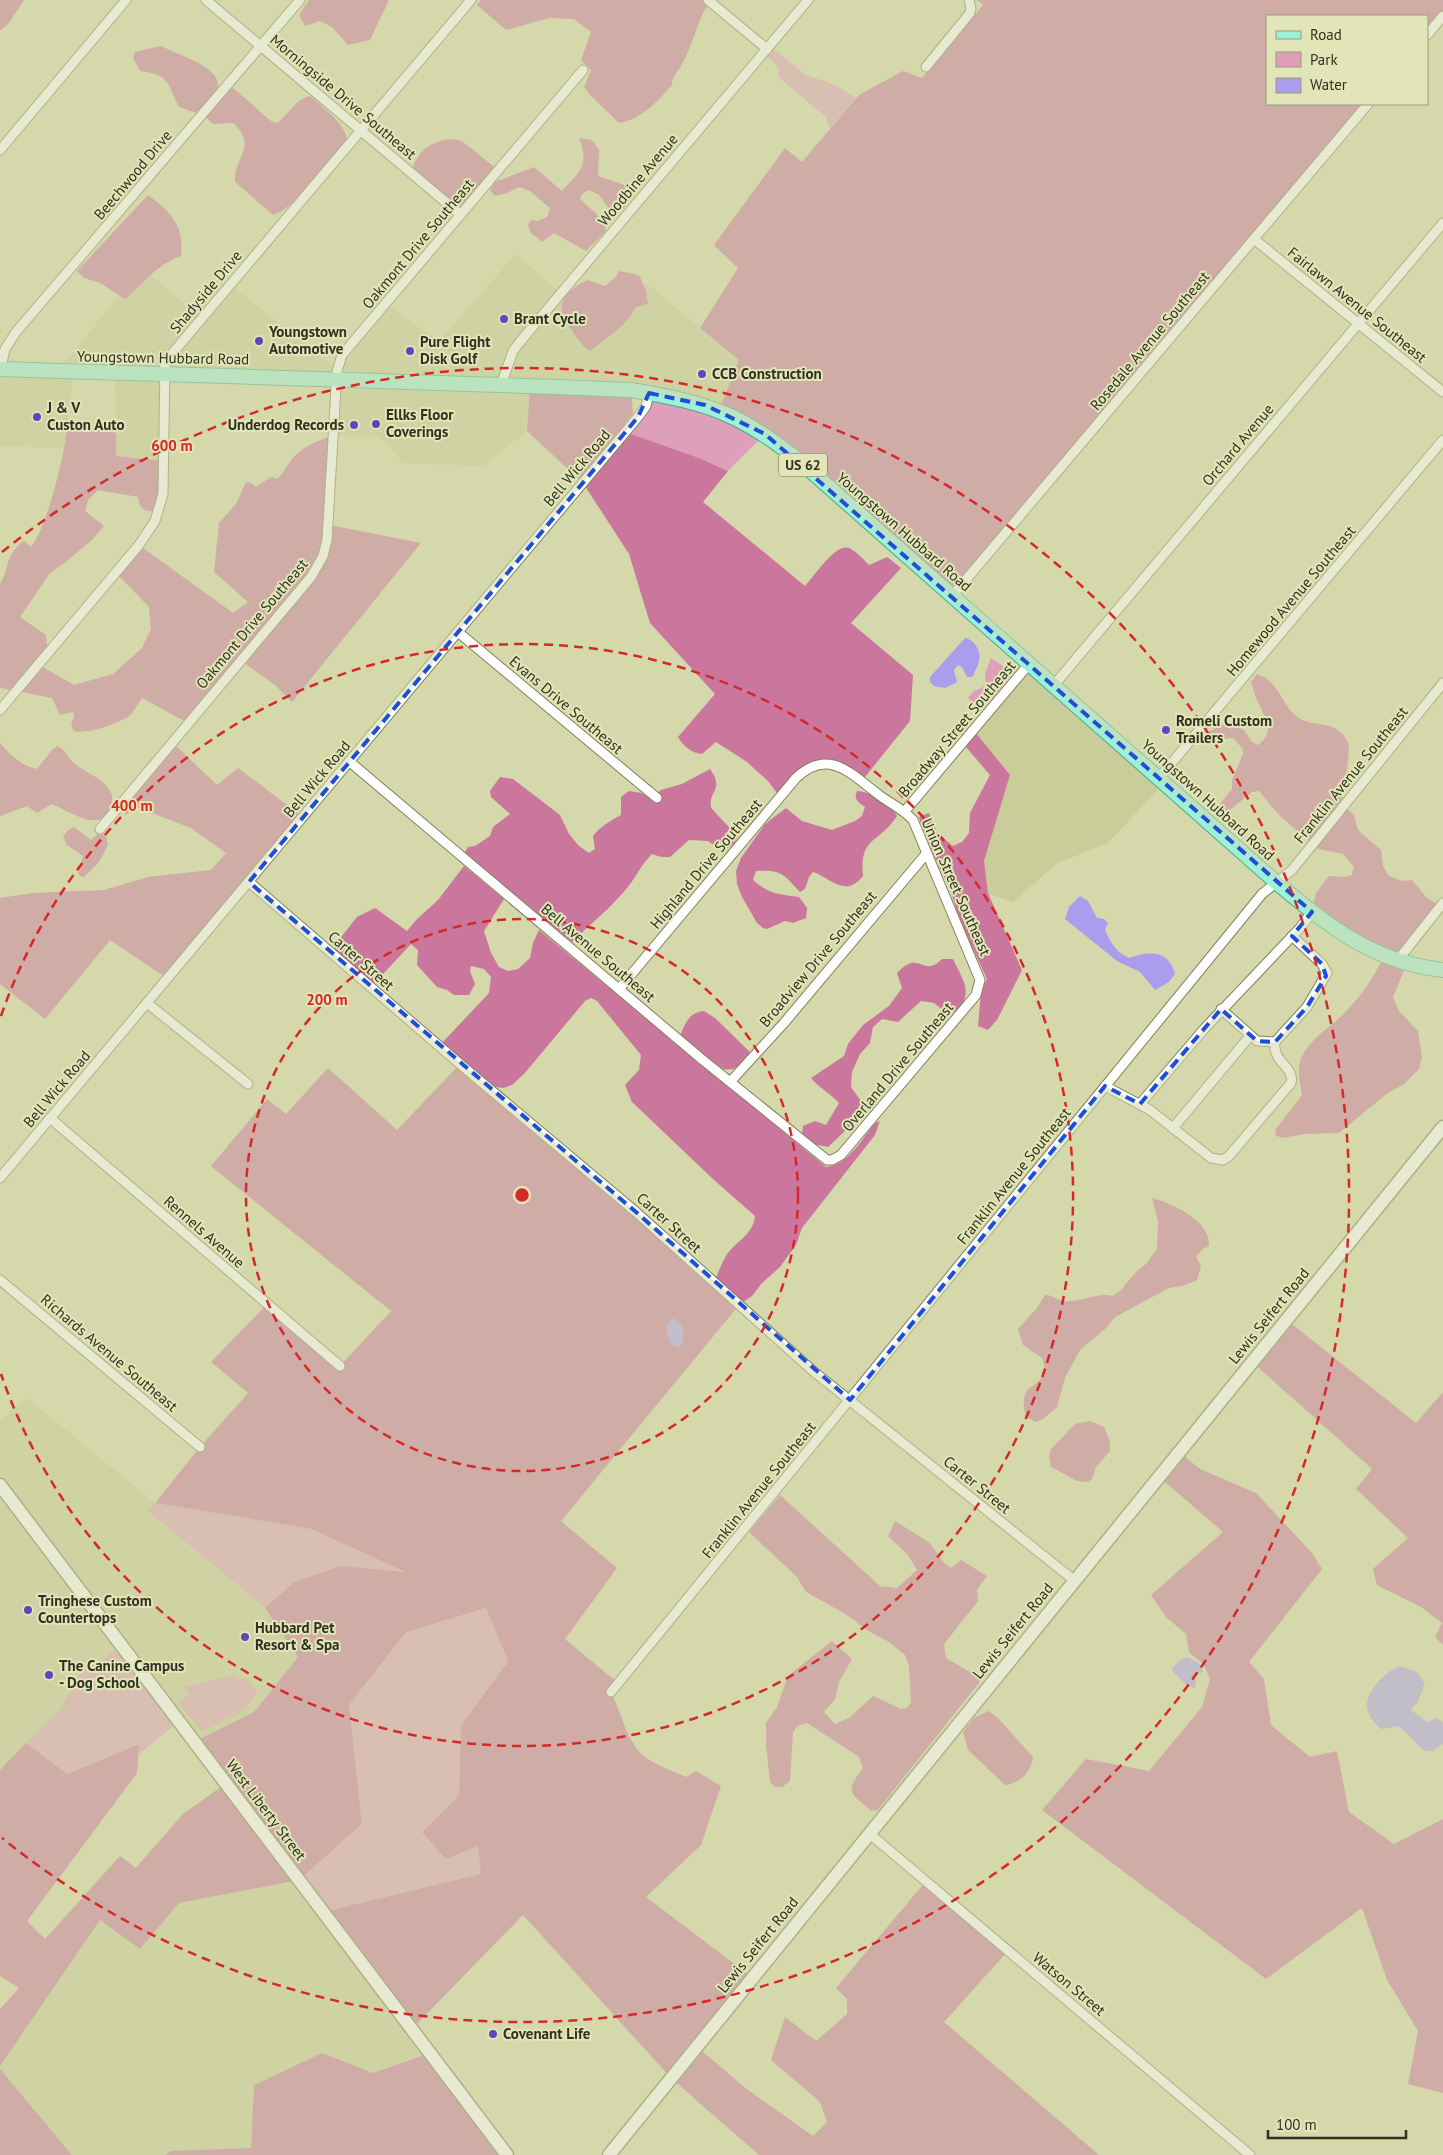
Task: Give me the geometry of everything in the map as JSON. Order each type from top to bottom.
[{"type":"main road","name":"Youngstown Hubbard Road","points":[[0,371],[336,379],[631,390],[670,396],[719,410],[765,434],[804,466],[1312,912],[1346,937],[1376,953],[1426,968],[1443,970]]},
{"type":"street","points":[[0,150],[126,0]]},
{"type":"street","name":"Morningside Drive Southeast","points":[[206,0],[461,215]]},
{"type":"street","name":"Beechwood Drive","points":[[0,371],[4,349],[16,332],[300,0]]},
{"type":"street","name":"Shadyside Drive","points":[[0,710],[139,545],[155,521],[162,494],[165,362],[471,0]]},
{"type":"street","points":[[708,0],[767,48]]},
{"type":"street","name":"Woodbine Avenue","points":[[501,385],[513,351],[519,343],[808,0]]},
{"type":"street","points":[[926,67],[970,13],[969,0]]},
{"type":"street","points":[[1428,34],[1443,16]]},
{"type":"street","name":"Oakmont Drive Southeast","points":[[100,829],[311,577],[324,556],[328,525],[336,379],[342,355],[583,70]]},
{"type":"street","name":"Rosedale Avenue Southeast","points":[[953,595],[1367,105]]},
{"type":"street","name":"Orchard Avenue","points":[[1054,685],[1443,223]]},
{"type":"street","name":"Fairlawn Avenue Southeast","points":[[1254,239],[1443,392]]},
{"type":"street","name":"Bell Wick Road","points":[[0,1178],[638,417],[646,406],[649,393]]},
{"type":"street","name":"Homewood Avenue Southeast","points":[[1159,778],[1443,440]]},
{"type":"street","name":"Evans Drive Southeast","points":[[458,632],[657,798]]},
{"type":"street","name":"Broadway Street Southeast","points":[[905,811],[1029,664]]},
{"type":"street","name":"Franklin Avenue Southeast","points":[[611,1692],[1262,894],[1292,870],[1443,683]]},
{"type":"street","name":"Bell Avenue Southeast","points":[[350,762],[823,1158],[832,1160]]},
{"type":"street","name":"Union Street Southeast","points":[[819,764],[834,764],[841,767],[887,801],[905,811],[913,820],[926,854],[979,972],[980,987]]},
{"type":"street","name":"Highland Drive Southeast","points":[[619,989],[796,778],[804,771],[819,764]]},
{"type":"street","name":"Broadview Drive Southeast","points":[[731,1081],[784,1023],[926,854]]},
{"type":"street","name":"Carter Street","points":[[249,882],[460,1064],[636,1212],[775,1338],[1074,1581]]},
{"type":"street","points":[[1398,960],[1443,903]]},
{"type":"street","points":[[1140,1104],[1221,1009],[1292,936],[1312,912]]},
{"type":"street","points":[[1105,1086],[1140,1104],[1211,1158],[1222,1160],[1230,1156],[1291,1083],[1291,1074],[1276,1055],[1275,1042],[1307,1007],[1327,973],[1322,964],[1292,936]]},
{"type":"street","name":"Overland Drive Southeast","points":[[832,1160],[841,1155],[976,995],[980,987]]},
{"type":"street","points":[[147,1003],[248,1084]]},
{"type":"street","points":[[1221,1009],[1257,1041],[1275,1042]]},
{"type":"street","points":[[1173,1128],[1250,1036]]},
{"type":"street","name":"Rennels Avenue","points":[[50,1118],[340,1366]]},
{"type":"street","name":"Lewis Seifert Road","points":[[609,2155],[1443,1128]]},
{"type":"street","name":"Richards Avenue Southeast","points":[[0,1280],[200,1447]]},
{"type":"street","name":"West Liberty Street","points":[[0,1485],[507,2155]]},
{"type":"street","name":"Watson Street","points":[[870,1834],[1250,2155]]},
{"type":"highlighted area","points":[[649,393],[705,405],[765,434],[1312,912],[1292,936],[1322,964],[1326,976],[1307,1007],[1275,1042],[1257,1041],[1221,1009],[1140,1104],[1105,1086],[850,1400],[636,1212],[249,882],[638,417]]},
{"type":"shaded area","points":[[0,0],[24,0],[9,23],[0,31]]},
{"type":"shaded area","points":[[309,0],[389,0],[370,40],[348,45],[332,27],[320,21],[305,26],[299,15]]},
{"type":"shaded area","points":[[481,0],[703,0],[707,6],[686,57],[673,79],[672,85],[642,114],[619,123],[584,87],[591,70],[581,60],[591,32],[574,19],[549,18],[506,30],[477,5]]},
{"type":"shaded area","points":[[977,0],[1443,0],[1443,16],[1428,34],[1428,15],[1266,15],[1266,105],[1367,105],[953,595],[820,480],[719,410],[739,360],[700,328],[738,268],[714,245],[785,148],[802,162],[859,95],[903,71],[922,78],[983,5]]},
{"type":"shaded area","points":[[161,46],[201,64],[211,71],[217,79],[218,89],[211,100],[196,113],[179,107],[166,82],[150,72],[140,71],[133,58],[135,52]]},
{"type":"shaded area","points":[[233,88],[271,121],[277,123],[300,100],[310,96],[337,120],[347,138],[302,195],[283,210],[273,215],[235,182],[237,166],[245,146],[240,131],[233,123],[213,124],[206,117],[226,92]]},
{"type":"shaded area","points":[[579,138],[592,140],[599,150],[598,176],[628,186],[632,196],[623,209],[614,215],[599,195],[589,190],[582,194],[580,199],[602,219],[606,231],[586,251],[554,233],[542,242],[531,233],[528,225],[531,220],[537,221],[547,217],[550,208],[530,191],[519,187],[495,196],[490,190],[495,182],[534,167],[562,191],[578,173],[583,162],[584,155]]},
{"type":"shaded area","points":[[452,139],[462,141],[494,167],[463,204],[458,205],[412,169],[418,156],[427,147]]},
{"type":"shaded area","points":[[148,195],[163,207],[174,220],[181,236],[181,256],[157,269],[125,299],[100,283],[84,278],[77,271]]},
{"type":"shaded area","points":[[516,254],[604,331],[646,283],[739,360],[719,410],[705,405],[530,386],[527,431],[483,466],[402,463],[388,444],[377,436],[332,436],[336,379],[165,375],[163,461],[116,456],[115,374],[73,372],[65,448],[0,446],[0,375],[59,371],[141,267],[201,318],[230,284],[337,370],[386,304],[439,341]]},
{"type":"shaded area","points":[[619,271],[639,275],[646,291],[648,304],[636,307],[621,327],[590,351],[580,342],[566,322],[562,308],[563,301],[571,290],[587,280],[605,286],[615,278]]},
{"type":"shaded area","points":[[530,386],[631,390],[633,413],[620,430],[699,458],[728,471],[703,502],[805,586],[833,554],[845,548],[854,551],[869,565],[887,557],[901,568],[851,623],[913,675],[910,721],[861,782],[850,773],[819,764],[780,797],[768,781],[747,762],[716,742],[702,754],[691,751],[682,743],[678,737],[715,694],[650,623],[629,554],[583,483],[527,431]]},
{"type":"shaded area","points":[[68,422],[116,433],[116,456],[163,461],[159,511],[144,510],[140,505],[138,497],[98,490],[88,500],[85,511],[104,526],[93,539],[50,573],[20,617],[46,635],[47,646],[39,665],[74,685],[113,674],[142,648],[151,629],[149,607],[116,573],[139,545],[233,613],[248,602],[214,572],[219,523],[236,504],[246,482],[256,487],[271,477],[277,479],[293,457],[320,440],[332,436],[329,525],[421,543],[292,702],[275,685],[240,660],[188,723],[142,698],[127,718],[106,727],[80,732],[74,731],[71,725],[74,717],[73,712],[60,715],[52,698],[0,688],[0,584],[13,551],[24,541],[31,547],[44,522],[60,468]]},
{"type":"shaded area","points":[[1029,664],[1164,783],[1108,843],[1056,864],[1013,902],[988,894],[984,861],[1010,775],[974,731]]},
{"type":"shaded area","points":[[1257,674],[1275,686],[1296,716],[1306,721],[1333,727],[1344,736],[1348,743],[1349,753],[1342,797],[1344,806],[1354,815],[1358,830],[1381,850],[1383,866],[1389,876],[1402,881],[1412,880],[1427,898],[1440,906],[1398,960],[1407,963],[1393,997],[1399,1011],[1418,1031],[1422,1058],[1419,1069],[1403,1085],[1389,1092],[1339,1133],[1305,1134],[1282,1138],[1275,1135],[1276,1129],[1302,1095],[1299,1069],[1303,1054],[1312,1042],[1346,1012],[1359,997],[1384,956],[1313,905],[1316,893],[1329,876],[1344,877],[1352,875],[1354,867],[1343,854],[1319,849],[1279,815],[1259,791],[1252,792],[1226,813],[1218,810],[1219,805],[1232,789],[1232,780],[1243,754],[1243,749],[1233,738],[1213,739],[1207,735],[1208,732],[1226,723],[1244,730],[1252,742],[1258,745],[1263,740],[1268,730],[1266,719],[1251,682]]},
{"type":"shaded area","points":[[976,733],[1010,775],[984,861],[988,893],[1022,970],[997,1020],[988,1030],[978,1026],[981,993],[987,979],[960,921],[950,889],[923,832],[919,817],[929,813],[937,833],[953,846],[962,842],[969,833],[970,813],[990,775],[966,747]]},
{"type":"shaded area","points":[[172,742],[217,785],[238,768],[303,817],[168,979],[110,940],[45,1019],[0,984],[0,898],[32,893],[104,890],[148,877],[211,870],[226,853],[191,828],[123,802]]},
{"type":"shaded area","points":[[0,743],[17,759],[37,769],[52,750],[57,746],[60,747],[78,766],[99,779],[108,788],[112,798],[109,811],[98,820],[91,820],[74,815],[52,804],[37,813],[27,806],[0,816]]},
{"type":"shaded area","points":[[710,769],[716,782],[711,807],[738,836],[733,844],[721,850],[708,841],[689,840],[670,857],[652,854],[621,895],[572,942],[464,854],[468,847],[475,846],[490,836],[493,827],[510,814],[491,797],[490,791],[500,777],[513,779],[560,815],[569,834],[579,846],[589,853],[595,849],[593,836],[602,827],[621,815],[621,797],[629,791],[641,793],[651,798],[661,790],[682,784]]},
{"type":"shaded area","points":[[857,791],[868,793],[880,799],[897,816],[884,832],[867,847],[864,854],[863,876],[856,883],[844,886],[838,885],[813,872],[805,889],[800,892],[790,881],[777,872],[756,871],[753,880],[759,885],[775,893],[799,897],[807,908],[806,918],[793,923],[785,921],[767,929],[763,928],[757,923],[737,884],[736,871],[741,858],[765,824],[786,808],[802,821],[832,830],[855,821],[862,816],[865,807],[856,799]]},
{"type":"shaded area","points":[[74,827],[91,840],[99,833],[106,836],[108,845],[99,862],[84,877],[81,877],[78,873],[83,856],[67,845],[63,837],[67,831]]},
{"type":"shaded area","points":[[464,866],[504,899],[484,931],[491,953],[499,967],[508,971],[518,969],[530,958],[533,943],[539,930],[826,1167],[841,1162],[854,1150],[875,1123],[880,1121],[875,1135],[802,1228],[796,1245],[780,1267],[762,1283],[752,1296],[739,1305],[561,1521],[617,1568],[565,1639],[618,1683],[611,1692],[634,1745],[646,1758],[655,1764],[686,1777],[696,1771],[721,1786],[701,1845],[646,1897],[753,1978],[697,2047],[748,2090],[813,2136],[827,2122],[820,2102],[771,2060],[785,2017],[816,2041],[847,2014],[847,1999],[836,1988],[926,1881],[1008,1951],[944,2022],[1099,2155],[759,2155],[672,2079],[523,1915],[412,2029],[323,1912],[481,1874],[478,1846],[446,1859],[422,1832],[459,1795],[461,1725],[508,1661],[486,1608],[406,1632],[349,1705],[362,1824],[299,1880],[179,1903],[140,1949],[100,1920],[0,2066],[0,2009],[19,1988],[0,1976],[0,1770],[26,1743],[67,1774],[139,1744],[137,1773],[27,1921],[45,1939],[120,1856],[136,1868],[183,1814],[225,1784],[194,1742],[254,1712],[298,1657],[265,1608],[293,1583],[340,1566],[405,1572],[311,1529],[155,1503],[200,1447],[248,1393],[211,1362],[267,1304],[340,1366],[391,1311],[211,1166],[267,1099],[286,1114],[328,1068],[397,1130],[460,1064],[714,1282],[726,1256],[751,1229],[754,1223],[755,1216],[632,1102],[625,1085],[639,1070],[641,1055],[597,1001],[591,998],[585,1001],[524,1074],[512,1085],[503,1088],[491,1086],[441,1044],[489,993],[491,977],[484,969],[471,966],[470,971],[475,984],[469,995],[454,995],[447,990],[437,987],[417,965],[418,950],[411,944],[372,986],[337,954],[334,946],[357,917],[375,908],[407,931],[438,900]]},
{"type":"shaded area","points":[[942,959],[953,959],[965,986],[965,997],[959,1012],[944,1011],[934,1003],[921,1001],[898,1022],[882,1019],[873,1027],[870,1043],[860,1054],[852,1072],[851,1087],[865,1107],[865,1112],[828,1147],[813,1144],[802,1135],[803,1126],[815,1121],[826,1125],[839,1103],[811,1078],[844,1056],[848,1044],[863,1025],[889,1006],[902,988],[897,973],[911,963],[930,966]]},
{"type":"shaded area","points":[[704,1011],[715,1018],[752,1054],[736,1068],[723,1069],[680,1036],[691,1016]]},
{"type":"shaded area","points":[[1152,1198],[1180,1209],[1198,1222],[1204,1229],[1208,1237],[1209,1246],[1203,1249],[1196,1257],[1201,1266],[1197,1280],[1182,1286],[1169,1288],[1115,1317],[1106,1328],[1080,1350],[1065,1378],[1057,1407],[1043,1419],[1036,1422],[1026,1417],[1024,1397],[1027,1391],[1042,1377],[1044,1367],[1042,1358],[1023,1345],[1018,1329],[1037,1308],[1045,1295],[1071,1301],[1101,1295],[1113,1296],[1121,1290],[1136,1272],[1146,1264],[1157,1249],[1158,1221]]},
{"type":"shaded area","points":[[1287,1320],[1416,1423],[1443,1392],[1443,1645],[1435,1637],[1442,1623],[1421,1607],[1377,1585],[1373,1569],[1408,1538],[1356,1489],[1372,1469],[1252,1362]]},
{"type":"shaded area","points":[[27,1398],[155,1503],[148,1511],[265,1608],[298,1657],[254,1712],[194,1742],[121,1646],[79,1675],[61,1708],[0,1770],[0,1421]]},
{"type":"shaded area","points":[[1090,1421],[1104,1427],[1110,1442],[1110,1451],[1096,1467],[1092,1479],[1088,1482],[1077,1481],[1051,1467],[1049,1457],[1051,1449],[1075,1424]]},
{"type":"shaded area","points":[[1179,1452],[1200,1469],[1256,1493],[1312,1553],[1322,1569],[1249,1662],[1264,1679],[1271,1725],[1310,1757],[1337,1751],[1349,1812],[1394,1844],[1443,1819],[1443,2093],[1408,2084],[1418,2031],[1387,1980],[1362,1908],[1266,1979],[1042,1810],[1086,1759],[1149,1771],[1202,1707],[1210,1679],[1204,1665],[1189,1652],[1186,1634],[1166,1617],[1151,1595],[1223,1532],[1159,1477]]},
{"type":"shaded area","points":[[780,1495],[880,1586],[897,1588],[917,1570],[908,1555],[888,1536],[895,1521],[930,1543],[944,1563],[951,1568],[961,1560],[987,1576],[977,1590],[978,1601],[944,1644],[946,1658],[982,1679],[878,1810],[871,1811],[852,1792],[853,1783],[863,1768],[859,1757],[807,1723],[797,1726],[793,1732],[790,1781],[782,1787],[775,1787],[770,1782],[766,1723],[777,1707],[788,1676],[832,1641],[852,1659],[839,1682],[835,1699],[824,1712],[835,1724],[849,1718],[873,1696],[901,1709],[907,1708],[911,1702],[909,1666],[905,1655],[889,1642],[870,1632],[847,1615],[806,1592],[797,1577],[749,1532]]},
{"type":"shaded area","points":[[988,1711],[998,1718],[1033,1757],[1030,1768],[1024,1776],[1010,1784],[1005,1785],[968,1750],[963,1732],[974,1718]]},
{"type":"shaded area","points":[[299,1880],[430,2053],[373,2073],[322,2054],[254,2085],[251,2148],[171,2151],[165,2155],[72,2155],[0,2069],[0,2066],[100,1920],[140,1949],[179,1903]]},
{"type":"shaded area","points":[[322,2053],[373,2073],[430,2053],[507,2155],[165,2155],[171,2151],[251,2148],[254,2085]]},
{"type":"shaded area","points":[[0,2069],[72,2155],[0,2155]]},
{"type":"green space","points":[[773,49],[806,75],[835,85],[856,98],[830,129],[826,117],[778,77],[776,65],[766,57]]},
{"type":"green space","points":[[649,393],[765,434],[728,471],[699,458],[626,432]]},
{"type":"green space","points":[[991,658],[1003,666],[1006,678],[994,697],[985,703],[975,705],[968,698],[974,691],[982,688],[986,683],[985,674]]},
{"type":"green space","points":[[155,1503],[311,1529],[406,1573],[293,1583],[265,1608],[148,1511]]},
{"type":"green space","points":[[486,1608],[508,1660],[461,1725],[459,1795],[422,1832],[478,1846],[482,1874],[323,1912],[299,1880],[362,1824],[349,1705],[406,1632]]},
{"type":"green space","points":[[121,1646],[178,1722],[138,1755],[138,1744],[67,1774],[26,1743],[61,1708],[79,1675]]},
{"type":"green space","points":[[236,1676],[238,1679],[246,1677],[258,1693],[241,1713],[202,1732],[178,1703],[189,1695],[183,1687]]},
{"type":"water","points":[[965,638],[974,643],[980,657],[973,677],[967,677],[962,667],[958,665],[954,670],[957,682],[945,688],[934,686],[930,682],[930,677]]},
{"type":"water","points":[[1080,896],[1088,901],[1097,918],[1104,919],[1108,923],[1105,930],[1112,943],[1121,953],[1129,958],[1150,953],[1157,954],[1168,960],[1175,974],[1169,982],[1155,990],[1140,972],[1117,961],[1065,919],[1069,907]]},
{"type":"water","points":[[673,1318],[677,1320],[684,1332],[683,1341],[678,1348],[671,1344],[667,1335],[667,1324]]},
{"type":"water","points":[[1187,1657],[1199,1663],[1203,1671],[1195,1676],[1196,1685],[1194,1688],[1188,1686],[1172,1671],[1172,1668],[1179,1661]]},
{"type":"water","points":[[1400,1666],[1417,1672],[1425,1684],[1418,1701],[1411,1710],[1427,1722],[1437,1718],[1443,1723],[1443,1743],[1433,1751],[1424,1751],[1399,1726],[1381,1729],[1368,1713],[1368,1700],[1378,1682],[1389,1672]]},
{"type":"place","name":"Brant Cycle","points":[[504,319]]},
{"type":"place","name":"Youngstown Automotive","points":[[259,341]]},
{"type":"place","name":"Pure Flight Disk Golf","points":[[410,351]]},
{"type":"place","name":"CCB Construction","points":[[702,374]]},
{"type":"place","name":"J & V Custon Auto","points":[[37,417]]},
{"type":"place","name":"Ellks Floor Coverings","points":[[376,424]]},
{"type":"place","name":"Underdog Records","points":[[354,425]]},
{"type":"place","name":"Romeli Custom Trailers","points":[[1166,730]]},
{"type":"place","name":"Tringhese Custom Countertops","points":[[28,1610]]},
{"type":"place","name":"Hubbard Pet Resort & Spa","points":[[245,1637]]},
{"type":"place","name":"The Canine Campus - Dog School","points":[[49,1675]]},
{"type":"place","name":"Covenant Life","points":[[493,2034]]}]
